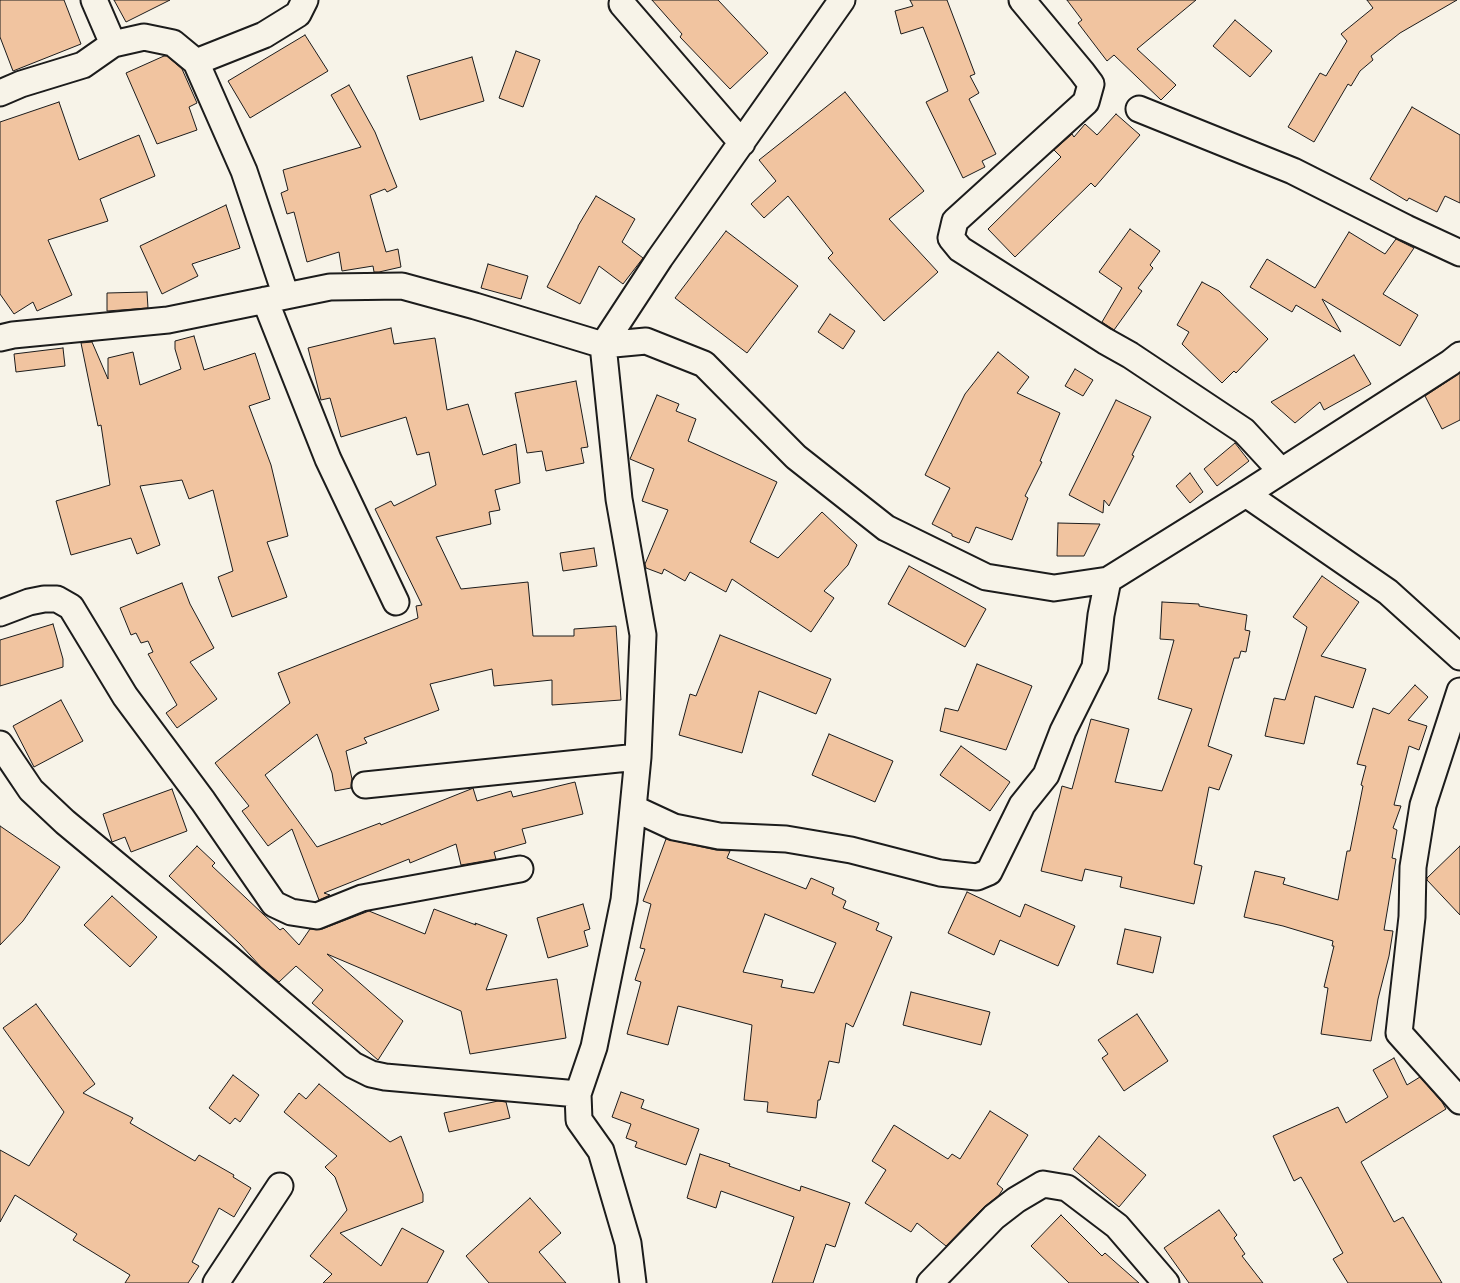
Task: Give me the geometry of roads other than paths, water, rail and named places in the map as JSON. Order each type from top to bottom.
[{"type":"street","points":[[94,0],[114,44]]},
{"type":"street","points":[[196,62],[264,35],[298,14],[306,0]]},
{"type":"street","points":[[633,1283],[628,1243],[600,1152],[579,1120],[578,1094],[594,1047],[622,910],[638,757],[642,635],[619,499],[603,345],[660,258],[842,0]]},
{"type":"street","points":[[1022,0],[1091,84],[1086,102],[954,221],[951,238],[960,250],[1130,355],[1244,431],[1281,471]]},
{"type":"street","points":[[622,4],[742,143]]},
{"type":"street","points":[[0,93],[82,64],[114,44],[144,37],[173,43],[196,62],[244,170],[276,298],[328,459],[396,602]]},
{"type":"street","points":[[1139,109],[1293,171],[1460,253]]},
{"type":"street","points":[[0,338],[13,335],[168,320],[330,287],[402,286],[603,345],[646,342],[704,364],[796,457],[886,528],[986,577],[1054,588],[1108,580],[1246,494],[1460,355]]},
{"type":"street","points":[[1246,494],[1388,592],[1460,657]]},
{"type":"street","points":[[633,808],[674,827],[719,836],[786,838],[851,850],[940,874],[977,877],[989,872],[1022,805],[1046,775],[1064,731],[1095,668],[1100,615],[1108,580]]},
{"type":"street","points":[[0,613],[29,602],[44,599],[57,599],[71,606],[126,696],[203,801],[274,904],[291,912],[317,916],[362,898],[520,869]]},
{"type":"street","points":[[1460,692],[1423,805],[1413,867],[1412,917],[1398,1033],[1460,1101]]},
{"type":"street","points":[[0,744],[31,790],[65,822],[354,1065],[384,1078],[578,1094]]},
{"type":"street","points":[[365,785],[638,757]]},
{"type":"street","points":[[930,1283],[994,1217],[1016,1200],[1043,1184],[1067,1188],[1117,1226],[1166,1283]]},
{"type":"street","points":[[216,1283],[280,1186]]}]
